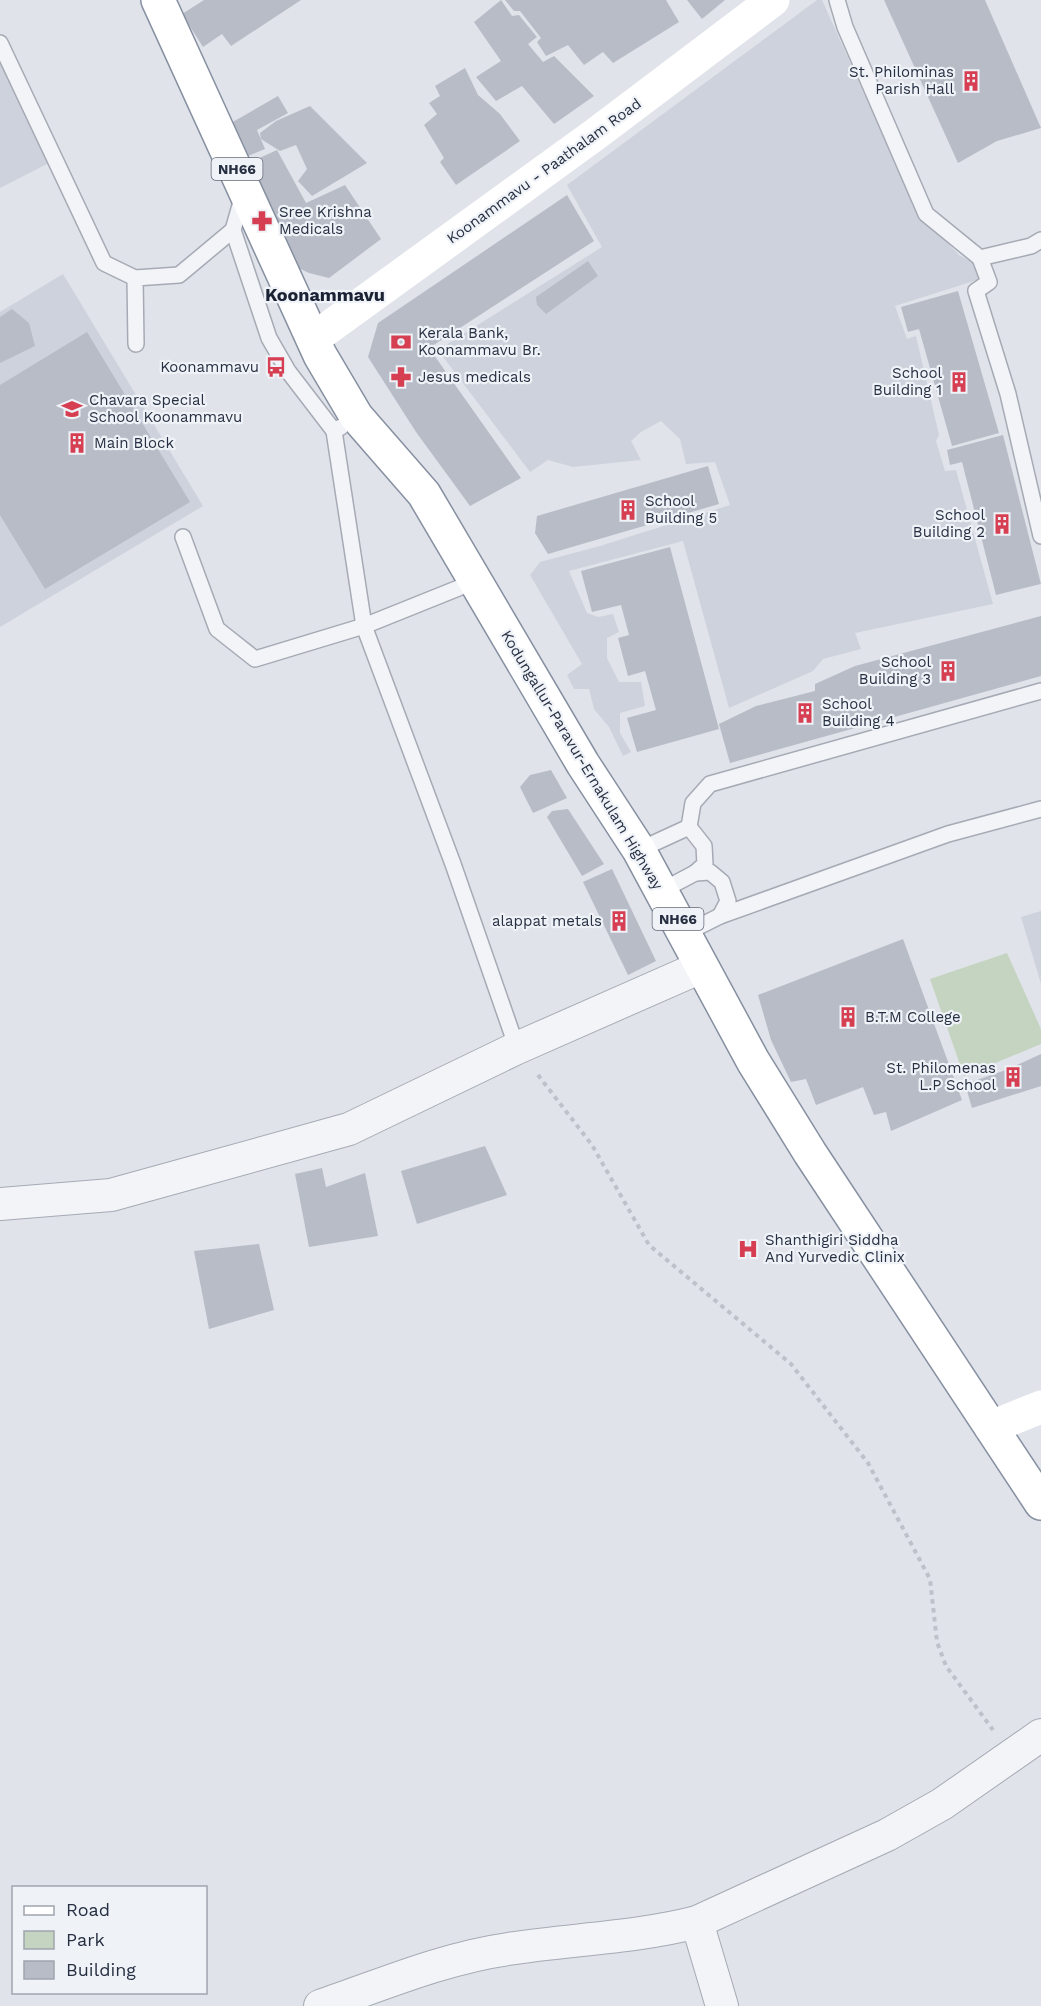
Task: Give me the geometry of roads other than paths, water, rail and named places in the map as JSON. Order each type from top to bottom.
[{"type":"main road","name":"Kodungallur-Paravur-Ernakulam Highway","points":[[158,0],[246,188],[313,339],[345,424],[424,494],[583,764],[639,850],[686,933],[701,967],[753,1061],[810,1153],[1041,1503]]},
{"type":"main road","name":"Koonammavu - Paathalam Road","points":[[313,339],[597,133],[774,0]]},
{"type":"main road","points":[[991,1427],[1041,1407]]},
{"type":"street","points":[[0,1204],[111,1195],[255,1157],[349,1129],[517,1048],[701,967]]},
{"type":"street","points":[[320,2006],[427,1969],[506,1949],[664,1930],[697,1922],[887,1835],[942,1804],[1041,1736]]},
{"type":"street","points":[[697,1922],[722,2006]]},
{"type":"lane","points":[[837,0],[845,27],[926,214],[980,258],[989,282],[976,291],[1010,405],[1041,536]]},
{"type":"lane","points":[[0,43],[104,263],[135,278],[179,275],[233,230]]},
{"type":"lane","points":[[246,188],[237,208],[233,230],[269,338],[288,371],[345,424],[364,626],[517,1048]]},
{"type":"lane","points":[[980,258],[1031,246],[1041,240]]},
{"type":"lane","points":[[135,278],[136,344]]},
{"type":"lane","points":[[183,537],[217,629],[255,659],[364,626],[476,581]]},
{"type":"lane","points":[[661,891],[694,873],[705,864],[704,846],[689,827],[693,803],[710,784],[1041,692]]},
{"type":"lane","points":[[686,933],[720,916],[948,834],[1041,809]]},
{"type":"lane","points":[[639,850],[689,827]]},
{"type":"lane","points":[[694,873],[710,872],[722,882],[728,900],[720,916]]},
{"type":"place","name":"St. Philominas Parish Hall","points":[[971,81]]},
{"type":"place","name":"Sree Krishna Medicals","points":[[262,221]]},
{"type":"place","name":"Kerala Bank, Koonammavu Br.","points":[[401,342]]},
{"type":"place","name":"Koonammavu","points":[[276,367]]},
{"type":"place","name":"Jesus medicals","points":[[401,377]]},
{"type":"place","name":"School Building 1","points":[[959,382]]},
{"type":"place","name":"Chavara Special School Koonammavu","points":[[72,409]]},
{"type":"place","name":"Main Block","points":[[77,443]]},
{"type":"place","name":"School Building 5","points":[[628,510]]},
{"type":"place","name":"School Building 2","points":[[1002,524]]},
{"type":"place","name":"School Building 3","points":[[948,671]]},
{"type":"place","name":"School Building 4","points":[[805,713]]},
{"type":"place","name":"alappat metals","points":[[619,921]]},
{"type":"place","name":"B.T.M College","points":[[848,1017]]},
{"type":"place","name":"St. Philomenas L.P School","points":[[1013,1077]]},
{"type":"place","name":"Shanthigiri Siddha And Yurvedic Clinix","points":[[748,1249]]},
{"type":"district","name":"Koonammavu","points":[[325,294]]}]
